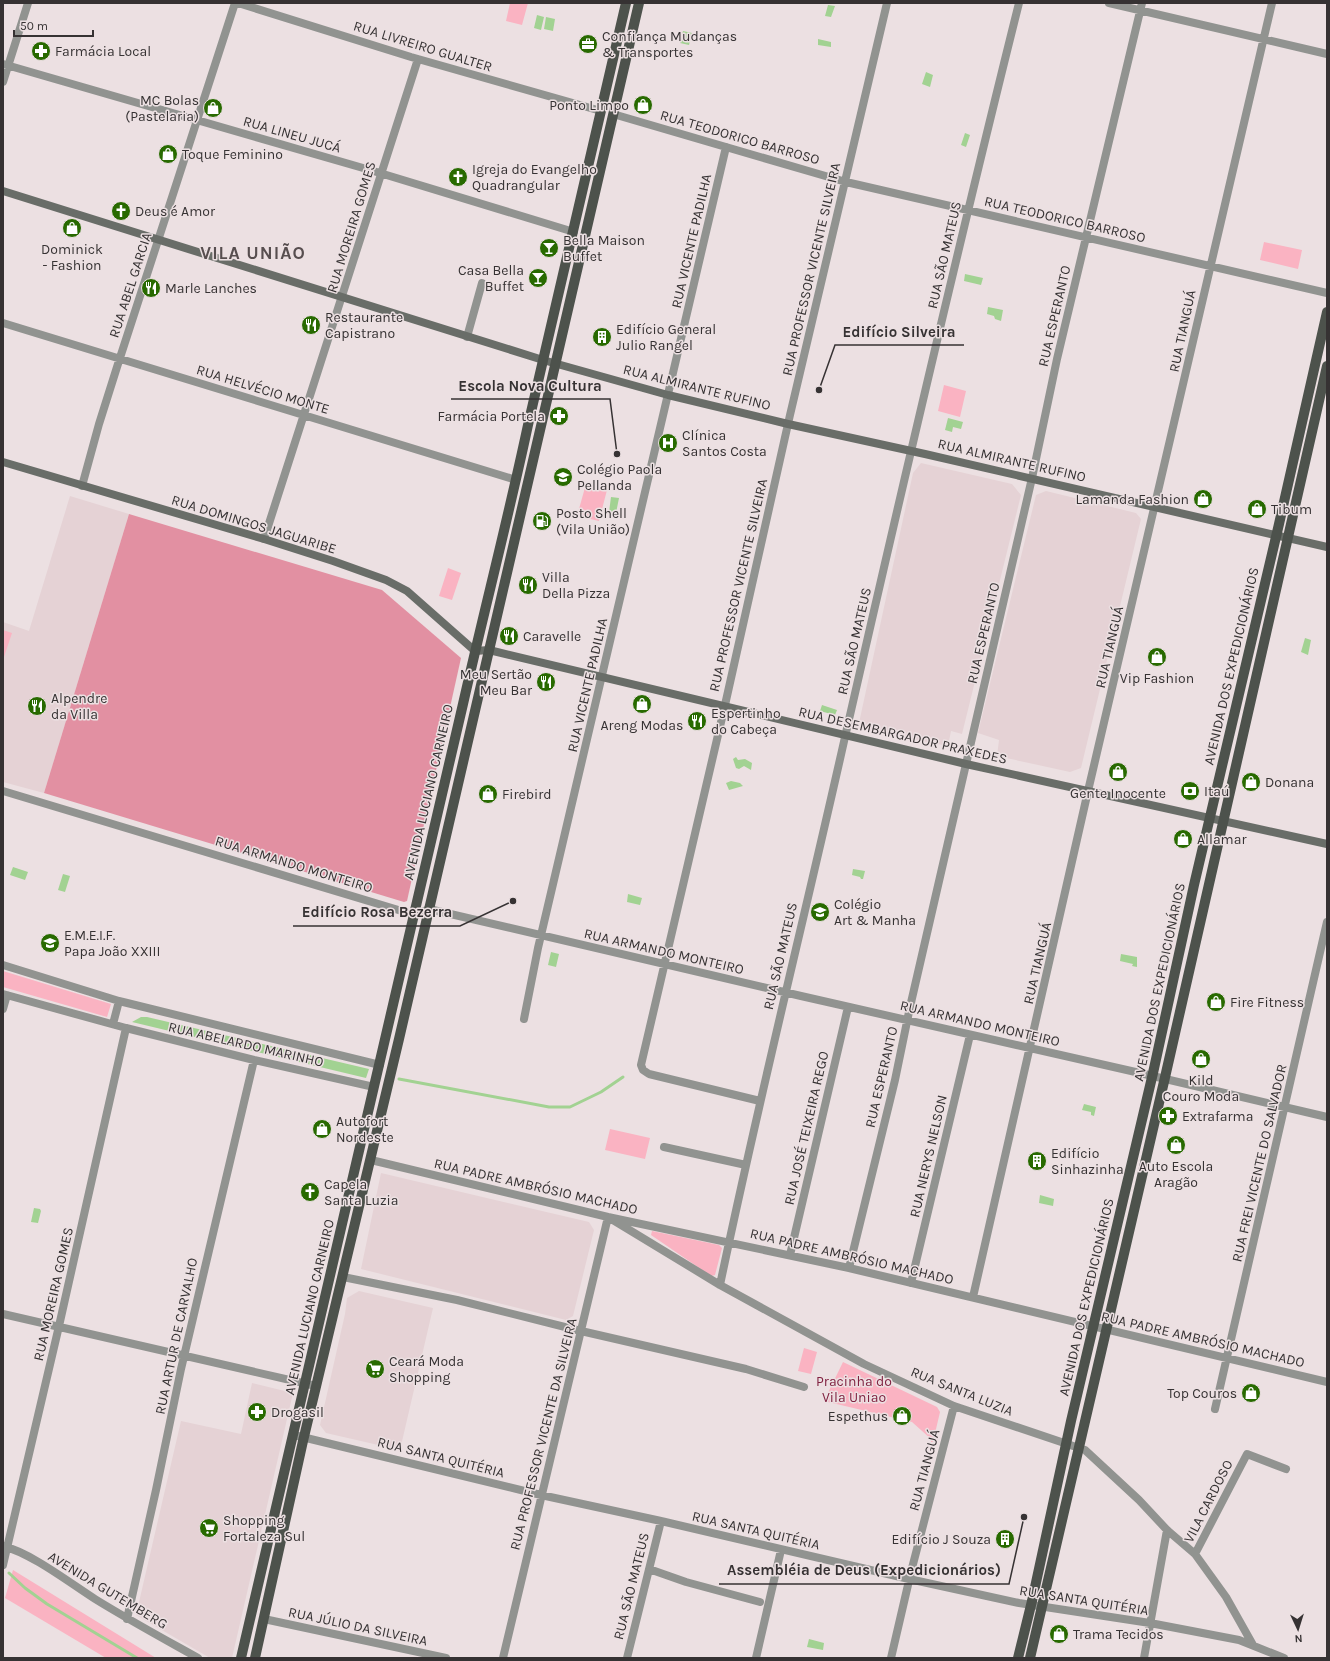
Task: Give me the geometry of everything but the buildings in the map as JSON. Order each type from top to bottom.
[{"type":"main road","name":"AVENIDA LUCIANO CARNEIRO","points":[[241,1658],[574,232],[626,3]]},
{"type":"main road","name":"AVENIDA LUCIANO CARNEIRO","points":[[255,1658],[304,1437],[371,1160],[639,3]]},
{"type":"main road","name":"AVENIDA DOS EXPEDICIONÁRIOS","points":[[1018,1658],[1032,1605],[1066,1444],[1153,1076],[1210,818],[1327,312]]},
{"type":"main road","name":"AVENIDA DOS EXPEDICIONÁRIOS","points":[[1030,1658],[1080,1448],[1148,1146],[1165,1079],[1327,366]]},
{"type":"main road","points":[[500,549],[512,552]]},
{"type":"street","points":[[3,82],[6,65],[28,3]]},
{"type":"street","name":"RUA LIVREIRO GUALTER","points":[[237,3],[418,59],[601,111]]},
{"type":"street","name":"RUA ABEL GARCIA","points":[[82,486],[119,359],[237,3]]},
{"type":"street","name":"RUA PROFESSOR VICENTE SILVEIRA","points":[[760,1101],[649,1074],[643,1070],[641,1064],[725,705],[788,424],[887,3]]},
{"type":"street","name":"RUA SÃO MATEUS","points":[[720,1285],[760,1101],[911,450],[967,210],[1018,3]]},
{"type":"street","points":[[1109,3],[1141,7],[1327,54]]},
{"type":"street","name":"RUA TIANGUÁ","points":[[973,1297],[1088,791],[1156,506],[1210,266],[1272,3]]},
{"type":"street","name":"RUA ESPERANTO","points":[[849,1268],[895,1080],[907,1020],[1032,478],[1057,359],[1141,7]]},
{"type":"street","name":"RUA MOREIRA GOMES","points":[[264,539],[418,59]]},
{"type":"street","name":"RUA LINEU JUCÁ","points":[[6,65],[198,120],[574,232]]},
{"type":"street","name":"RUA TEODORICO BARROSO","points":[[614,114],[846,182],[1327,293]]},
{"type":"street","name":"RUA VICENTE PADILHA","points":[[524,1019],[542,935],[726,147]]},
{"type":"street","name":"RUA ALMIRANTE RUFINO","points":[[3,191],[467,337],[556,364],[668,395],[788,424],[911,450],[1156,506],[1327,547]]},
{"type":"street","points":[[467,337],[482,283]]},
{"type":"street","name":"RUA HELVÉCIO MONTE","points":[[3,323],[516,480]]},
{"type":"street","name":"RUA DOMINGOS JAGUARIBE","points":[[3,462],[264,539],[397,584],[475,651]]},
{"type":"street","name":"RUA DESEMBARGADOR PRAXEDES","points":[[475,651],[489,650],[725,705],[966,764],[1327,844]]},
{"type":"street","name":"RUA ARMANDO MONTEIRO","points":[[3,791],[415,915]]},
{"type":"street","points":[[415,915],[429,909]]},
{"type":"street","name":"RUA ARMANDO MONTEIRO","points":[[429,909],[785,993],[1327,1117]]},
{"type":"street","name":"RUA FREI VICENTE DO SALVADOR","points":[[1215,1409],[1327,922]]},
{"type":"street","name":"RUA ABELARDO MARINHO","points":[[3,965],[119,1001],[379,1068]]},
{"type":"street","points":[[3,1008],[5,995]]},
{"type":"street","name":"RUA ABELARDO MARINHO","points":[[5,995],[126,1028],[254,1060],[375,1085]]},
{"type":"street","points":[[113,1024],[119,1001]]},
{"type":"street","name":"RUA JOSÉ TEIXEIRA REGO","points":[[790,1255],[848,1007]]},
{"type":"street","name":"RUA MOREIRA GOMES","points":[[3,1564],[5,1547],[59,1326],[126,1028]]},
{"type":"street","name":"RUA NERYS NELSON","points":[[911,1283],[970,1035]]},
{"type":"street","name":"RUA ARTUR DE CARVALHO","points":[[128,1619],[184,1355],[254,1060]]},
{"type":"street","points":[[664,1147],[746,1165]]},
{"type":"street","name":"RUA PADRE AMBRÓSIO MACHADO","points":[[371,1160],[608,1217],[849,1268],[1327,1382]]},
{"type":"street","name":"RUA SANTA LUZIA","points":[[608,1217],[720,1285],[864,1364],[954,1406],[1085,1450],[1139,1500],[1167,1530],[1195,1554],[1226,1597],[1253,1645]]},
{"type":"street","name":"RUA PROFESSOR VICENTE DA SILVEIRA","points":[[503,1658],[608,1217]]},
{"type":"street","points":[[342,1277],[457,1300],[581,1331],[746,1369],[804,1387]]},
{"type":"street","points":[[3,1314],[316,1386]]},
{"type":"street","name":"RUA TIANGUÁ","points":[[891,1658],[909,1579],[954,1406]]},
{"type":"street","name":"RUA SANTA QUITÉRIA","points":[[294,1435],[541,1495],[661,1521],[909,1579],[1032,1605],[1150,1623],[1239,1640],[1279,1658]]},
{"type":"street","name":"VILA CARDOSO","points":[[1195,1554],[1247,1454],[1286,1469]]},
{"type":"street","name":"RUA SÃO MATEUS","points":[[627,1658],[661,1521]]},
{"type":"street","points":[[1144,1658],[1167,1530]]},
{"type":"street","name":"AVENIDA GUTEMBERG","points":[[5,1547],[37,1562],[128,1619],[198,1658]]},
{"type":"street","points":[[756,1658],[781,1550]]},
{"type":"street","points":[[649,1569],[686,1582],[760,1602]]},
{"type":"street","name":"RUA JÚLIO DA SILVEIRA","points":[[264,1619],[446,1658]]},
{"type":"shaded area","points":[[828,5],[835,6],[831,17],[825,16]]},
{"type":"shaded area","points":[[537,15],[544,17],[541,30],[534,28]]},
{"type":"shaded area","points":[[546,17],[555,19],[553,31],[544,29]]},
{"type":"shaded area","points":[[683,31],[692,33],[689,45],[680,43]]},
{"type":"shaded area","points":[[818,39],[831,42],[831,47],[818,45]]},
{"type":"shaded area","points":[[926,72],[933,75],[930,87],[922,84]]},
{"type":"shaded area","points":[[965,133],[970,135],[966,147],[961,145]]},
{"type":"shaded area","points":[[965,274],[983,278],[981,285],[964,281]]},
{"type":"shaded area","points":[[988,307],[1003,310],[1001,321],[995,319],[994,316],[987,314]]},
{"type":"shaded area","points":[[948,418],[963,422],[961,429],[953,427],[952,432],[945,430]]},
{"type":"shaded area","points":[[921,463],[1012,484],[1021,495],[962,734],[951,731],[948,746],[865,730],[859,723],[913,473]]},
{"type":"shaded area","points":[[1046,491],[1136,513],[1141,519],[1081,768],[1070,772],[997,756],[999,740],[978,733],[1036,495]]},
{"type":"shaded area","name":"Alpendre da Villa","points":[[70,496],[129,514],[44,793],[3,782],[3,622],[29,631]]},
{"type":"shaded area","points":[[611,497],[619,498],[616,513],[609,512]]},
{"type":"shaded area","points":[[129,514],[382,590],[461,658],[407,901],[404,902],[44,793]]},
{"type":"shaded area","points":[[1305,638],[1311,640],[1308,655],[1301,652]]},
{"type":"shaded area","points":[[822,705],[837,710],[835,715],[820,711]]},
{"type":"shaded area","points":[[736,757],[738,760],[745,759],[752,763],[751,770],[744,766],[739,769],[736,768],[733,759]]},
{"type":"shaded area","points":[[731,781],[740,783],[743,786],[729,790],[726,783]]},
{"type":"shaded area","points":[[13,867],[28,872],[25,880],[10,875]]},
{"type":"shaded area","points":[[853,869],[865,871],[863,879],[852,875]]},
{"type":"shaded area","points":[[63,874],[70,876],[65,892],[58,890]]},
{"type":"shaded area","points":[[628,894],[642,898],[640,905],[627,902]]},
{"type":"shaded area","points":[[551,952],[559,954],[556,967],[548,965]]},
{"type":"shaded area","points":[[1121,954],[1137,957],[1137,967],[1132,966],[1133,964],[1120,961]]},
{"type":"shaded area","points":[[141,1017],[147,1017],[369,1069],[366,1078],[132,1022]]},
{"type":"shaded area","points":[[1084,1104],[1096,1107],[1094,1116],[1091,1115],[1091,1112],[1082,1110]]},
{"type":"shaded area","points":[[381,1173],[589,1222],[594,1230],[573,1316],[566,1320],[361,1269]]},
{"type":"shaded area","points":[[1040,1195],[1054,1199],[1053,1206],[1039,1203]]},
{"type":"shaded area","points":[[34,1208],[40,1209],[41,1211],[38,1223],[31,1222]]},
{"type":"shaded area","name":"Ceará Moda Shopping","points":[[359,1291],[433,1308],[400,1450],[326,1433],[320,1425],[345,1314],[347,1298]]},
{"type":"shaded area","name":"Shopping Fortaleza Sul","points":[[252,1383],[293,1393],[232,1658],[210,1658],[136,1615],[181,1421],[241,1434]]},
{"type":"shaded area","points":[[809,1639],[824,1643],[823,1650],[807,1647]]},
{"type":"green space","points":[[510,3],[528,3],[522,25],[506,21]]},
{"type":"green space","points":[[1264,242],[1302,250],[1298,269],[1260,260]]},
{"type":"green space","points":[[944,385],[966,391],[960,417],[938,411]]},
{"type":"green space","points":[[586,484],[607,490],[599,521],[577,516]]},
{"type":"green space","points":[[448,568],[461,573],[452,600],[439,596]]},
{"type":"green space","points":[[3,630],[12,633],[3,660]]},
{"type":"green space","points":[[3,971],[111,1004],[107,1017],[3,987]]},
{"type":"green space","points":[[610,1129],[650,1138],[645,1159],[605,1150]]},
{"type":"green space","points":[[652,1231],[719,1245],[722,1248],[715,1275],[711,1276],[651,1235]]},
{"type":"green space","points":[[804,1348],[817,1352],[811,1374],[798,1371]]},
{"type":"green space","name":"Pracinha do Vila Uniao","points":[[843,1362],[937,1407],[940,1412],[933,1442],[931,1442],[931,1439],[912,1422],[824,1401]]},
{"type":"green space","points":[[13,1570],[156,1658],[106,1658],[5,1598]]},
{"type":"waterway","points":[[399,1079],[549,1107],[570,1107],[601,1092],[623,1077]]},
{"type":"waterway","points":[[9,1573],[25,1588],[47,1604],[137,1658]]},
{"type":"place","name":"Confiança Mudanças & Transportes","points":[[588,44]]},
{"type":"place","name":"Farmácia Local","points":[[41,51]]},
{"type":"place","name":"Ponto Limpo","points":[[643,105]]},
{"type":"place","name":"MC Bolas (Pastelaria)","points":[[213,108]]},
{"type":"place","name":"Toque Feminino","points":[[168,154]]},
{"type":"place","name":"Igreja do Evangelho Quadrangular","points":[[458,177]]},
{"type":"place","name":"Deus é Amor","points":[[121,211]]},
{"type":"place","name":"Dominick - Fashion","points":[[72,228]]},
{"type":"place","name":"Bella Maison Buffet","points":[[549,248]]},
{"type":"place","name":"Casa Bella Buffet","points":[[538,278]]},
{"type":"place","name":"Marle Lanches","points":[[151,288]]},
{"type":"place","name":"Restaurante Capistrano","points":[[311,325]]},
{"type":"place","name":"Edifício General Julio Rangel","points":[[602,337]]},
{"type":"place","name":"Edifício Silveira","points":[[819,390]]},
{"type":"place","name":"Farmácia Portela","points":[[559,416]]},
{"type":"place","name":"Clínica Santos Costa","points":[[668,443]]},
{"type":"place","name":"Escola Nova Cultura","points":[[617,454]]},
{"type":"place","name":"Colégio Paola Pellanda","points":[[563,477]]},
{"type":"place","name":"Lamanda Fashion","points":[[1203,499]]},
{"type":"place","name":"Tibum","points":[[1257,509]]},
{"type":"place","name":"Posto Shell (Vila União)","points":[[542,521]]},
{"type":"place","name":"Villa Della Pizza","points":[[528,585]]},
{"type":"place","name":"Caravelle","points":[[509,636]]},
{"type":"place","name":"Vip Fashion","points":[[1157,657]]},
{"type":"place","name":"Meu Sertão Meu Bar","points":[[546,682]]},
{"type":"place","name":"Areng Modas","points":[[642,704]]},
{"type":"place","name":"Alpendre da Villa","points":[[37,706]]},
{"type":"place","name":"Espertinho do Cabeça","points":[[697,721]]},
{"type":"place","name":"Gente Inocente","points":[[1118,772]]},
{"type":"place","name":"Donana","points":[[1251,782]]},
{"type":"place","name":"Itaú","points":[[1190,791]]},
{"type":"place","name":"Firebird","points":[[488,794]]},
{"type":"place","name":"Allamar","points":[[1183,839]]},
{"type":"place","name":"Edifício Rosa Bezerra","points":[[513,901]]},
{"type":"place","name":"Colégio Art & Manha","points":[[820,912]]},
{"type":"place","name":"E.M.E.I.F. Papa João XXIII","points":[[50,943]]},
{"type":"place","name":"Fire Fitness","points":[[1216,1002]]},
{"type":"place","name":"Kild Couro Moda","points":[[1201,1059]]},
{"type":"place","name":"Extrafarma","points":[[1168,1116]]},
{"type":"place","name":"Autofort Nordeste","points":[[322,1129]]},
{"type":"place","name":"Auto Escola Aragão","points":[[1176,1145]]},
{"type":"place","name":"Edifício Sinhazinha","points":[[1037,1161]]},
{"type":"place","name":"Capela Santa Luzia","points":[[310,1192]]},
{"type":"place","name":"Ceará Moda Shopping","points":[[375,1369]]},
{"type":"place","name":"Top Couros","points":[[1251,1393]]},
{"type":"place","name":"Drogasil","points":[[257,1412]]},
{"type":"place","name":"Espethus","points":[[902,1416]]},
{"type":"place","name":"Assembléia de Deus (Expedicionários)","points":[[1024,1517]]},
{"type":"place","name":"Shopping Fortaleza Sul","points":[[209,1528]]},
{"type":"place","name":"Edifício J Souza","points":[[1005,1539]]},
{"type":"place","name":"Trama Tecidos","points":[[1059,1634]]},
{"type":"district","name":"VILA UNIÃO","points":[[253,253]]}]
